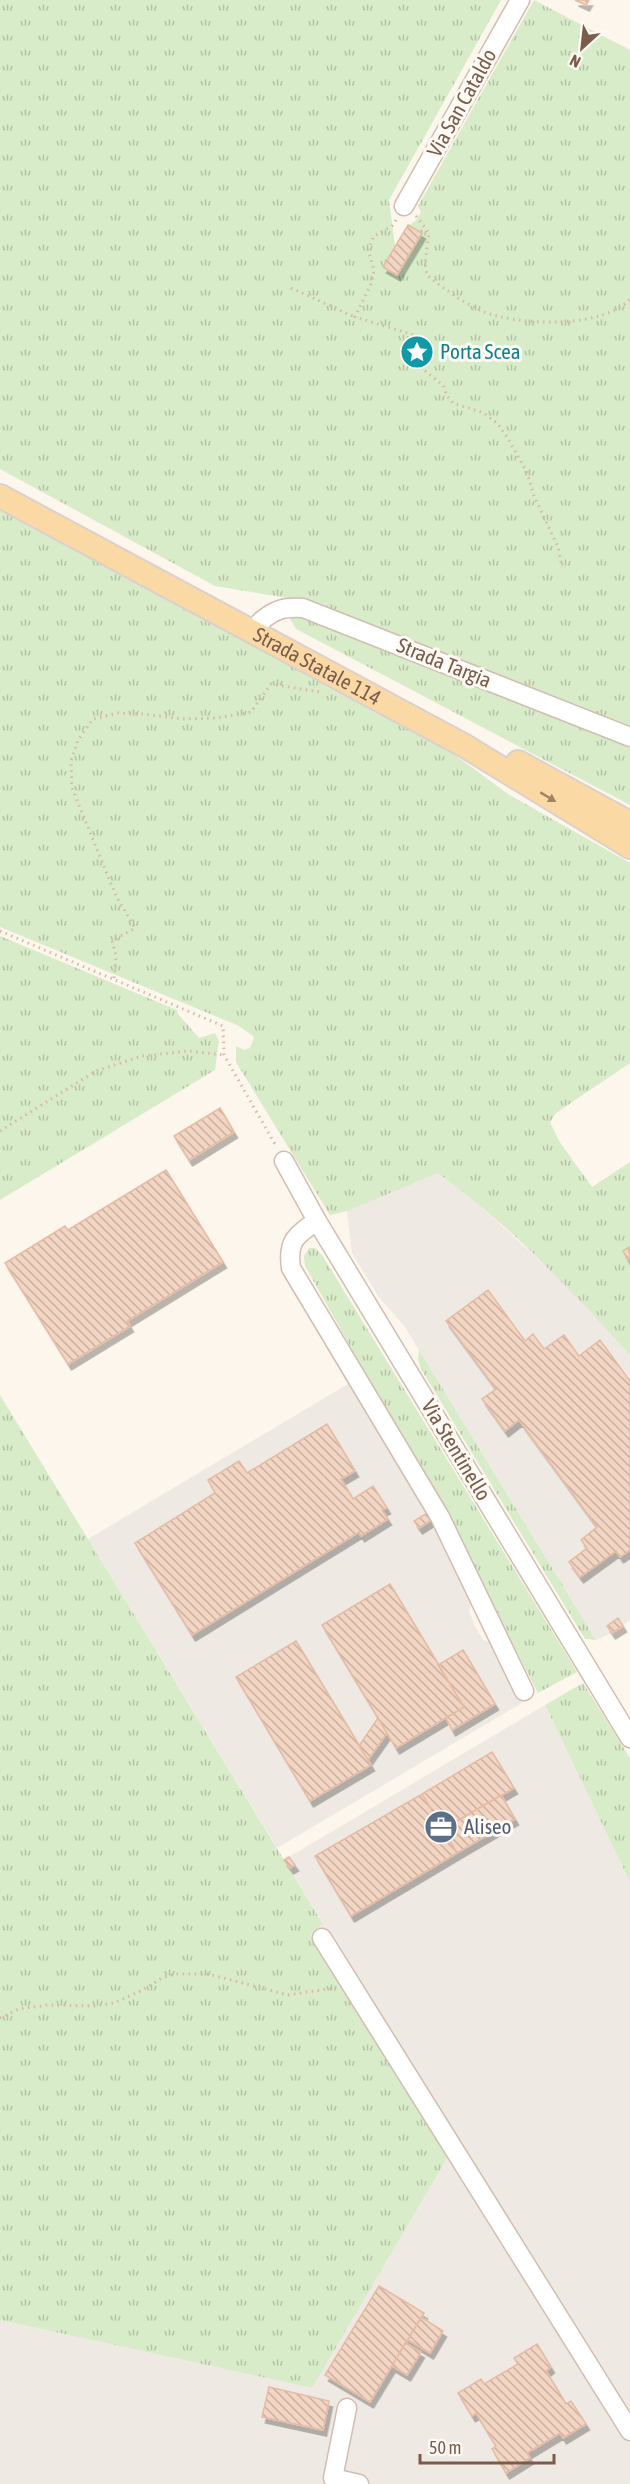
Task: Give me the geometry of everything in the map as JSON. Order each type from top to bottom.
[{"type":"main road","name":"Strada Statale 114","points":[[0,479],[630,823]]},
{"type":"main road","name":"Strada Statale 114","points":[[0,496],[465,746],[630,847]]},
{"type":"street","name":"Via San Cataldo","points":[[404,206],[520,0]]},
{"type":"street","name":"Strada Targia","points":[[260,622],[274,610],[285,607],[303,608],[630,737]]},
{"type":"street","name":"Via Stentinello","points":[[284,1161],[317,1221],[630,1738]]},
{"type":"street","points":[[317,1221],[298,1233],[289,1251],[291,1268],[440,1516],[524,1691]]},
{"type":"street","points":[[586,1667],[630,1719]]},
{"type":"street","points":[[322,1938],[630,2431]]},
{"type":"street","points":[[347,2408],[333,2478],[359,2484]]},
{"type":"path","points":[[355,317],[372,282],[374,270],[368,250],[374,236],[392,226],[404,206],[418,218],[429,233],[427,275],[444,290],[483,311],[535,321],[563,321],[608,314],[622,308],[630,299]]},
{"type":"path","points":[[291,288],[355,317],[414,335],[418,345],[419,366],[443,385],[447,396],[453,403],[474,408],[498,424],[527,472],[534,496],[558,547],[562,567]]},
{"type":"path","points":[[114,978],[116,956],[112,940],[135,928],[116,896],[72,788],[71,761],[74,750],[78,740],[93,719],[118,713],[183,719],[216,718],[251,712],[271,684],[327,694]]},
{"type":"path","points":[[0,931],[223,1026],[224,1055],[284,1161]]},
{"type":"path","points":[[0,1131],[96,1071],[142,1056],[189,1051],[224,1055]]},
{"type":"path","points":[[0,2018],[20,2009],[48,2005],[94,2006],[114,2003],[141,1991],[162,1978],[176,1974],[208,1974],[288,1995],[321,1991],[350,1982]]},
{"type":"shaded area","points":[[236,1062],[438,1173],[467,1194],[570,1288],[630,1355],[630,1620],[612,1633],[596,1640],[405,1327],[378,1296],[352,1253],[347,1211],[330,1215]]},
{"type":"shaded area","points":[[348,1384],[433,1519],[473,1602],[469,1611],[475,1626],[483,1640],[492,1642],[522,1703],[277,1848],[88,1539]]},
{"type":"shaded area","points":[[545,1705],[630,1882],[630,2484],[0,2484],[0,2320],[313,2388],[341,1986],[327,1967],[310,1934],[323,1923],[284,1860]]},
{"type":"green space","points":[[0,0],[501,0],[389,200],[395,246],[408,225],[416,220],[421,212],[418,206],[534,0],[630,50],[630,727],[305,601],[215,586],[0,469]]},
{"type":"green space","points":[[0,508],[417,732],[451,752],[508,794],[630,863],[630,1063],[556,1113],[550,1122],[559,1141],[592,1187],[630,1162],[630,1247],[623,1251],[630,1263],[630,1355],[515,1236],[438,1173],[347,1211],[330,1215],[236,1062],[236,1046],[244,1050],[250,1048],[254,1037],[239,1026],[0,927]]},
{"type":"green space","points":[[292,613],[630,743],[630,805],[296,629],[290,619]]},
{"type":"green space","points":[[0,936],[177,1010],[199,1038],[215,1033],[219,1041],[215,1070],[0,1200]]},
{"type":"green space","points":[[309,1248],[315,1248],[322,1255],[577,1672],[538,1693],[445,1514],[305,1266],[304,1256]]},
{"type":"green space","points":[[419,1350],[596,1640],[585,1639],[421,1369],[418,1360]]},
{"type":"green space","points":[[0,1395],[323,1924],[310,1934],[327,1966],[414,2100],[447,2158],[312,2388],[0,2320]]},
{"type":"green space","points":[[583,1683],[630,1758],[630,1882],[545,1705]]},
{"type":"building","points":[[575,0],[589,0],[586,5]]},
{"type":"building","points":[[408,225],[422,233],[397,275],[383,267]]},
{"type":"building","points":[[220,1108],[234,1132],[189,1160],[174,1136]]},
{"type":"building","points":[[166,1170],[223,1262],[127,1321],[130,1326],[68,1364],[5,1263],[65,1226],[68,1230]]},
{"type":"building","points":[[629,1247],[630,1258],[628,1260],[623,1251]]},
{"type":"building","points":[[488,1290],[525,1341],[533,1334],[544,1349],[564,1335],[579,1356],[600,1340],[630,1381],[630,1550],[620,1557],[616,1551],[580,1577],[569,1562],[587,1548],[581,1540],[597,1527],[519,1420],[505,1431],[482,1399],[496,1389],[446,1321]]},
{"type":"building","points":[[327,1424],[355,1471],[341,1479],[353,1499],[373,1486],[387,1508],[382,1510],[388,1519],[361,1536],[359,1532],[192,1635],[135,1543],[215,1493],[208,1480],[239,1461],[247,1473]]},
{"type":"building","points":[[429,1512],[433,1519],[419,1528],[414,1521]]},
{"type":"building","points":[[390,1584],[464,1707],[396,1748],[322,1625]]},
{"type":"building","points":[[618,1618],[623,1626],[612,1633],[607,1626]]},
{"type":"building","points":[[296,1641],[371,1765],[310,1801],[236,1677]]},
{"type":"building","points":[[463,1650],[495,1704],[452,1730],[446,1718],[464,1707],[438,1665]]},
{"type":"building","points":[[378,1718],[387,1733],[368,1760],[359,1746]]},
{"type":"building","points":[[492,1752],[514,1788],[443,1829],[422,1794]]},
{"type":"building","points":[[422,1794],[457,1853],[351,1916],[315,1856]]},
{"type":"building","points":[[501,1795],[515,1819],[457,1853],[443,1829]]},
{"type":"building","points":[[289,1857],[295,1865],[290,1868],[284,1860]]},
{"type":"building","points":[[379,2286],[424,2313],[370,2402],[325,2375]]},
{"type":"building","points":[[421,2317],[443,2331],[430,2353],[408,2340]]},
{"type":"building","points":[[405,2343],[421,2352],[407,2375],[392,2366]]},
{"type":"building","points":[[537,2344],[551,2367],[546,2371],[566,2404],[571,2401],[586,2424],[563,2438],[560,2433],[527,2453],[530,2458],[506,2473],[492,2449],[496,2446],[476,2413],[472,2416],[458,2393],[481,2379],[484,2384],[518,2364],[514,2358]]},
{"type":"building","points":[[269,2387],[329,2401],[323,2430],[262,2417]]},
{"type":"place","name":"Porta Scea","points":[[417,352]]},
{"type":"place","name":"Aliseo","points":[[441,1827]]}]
